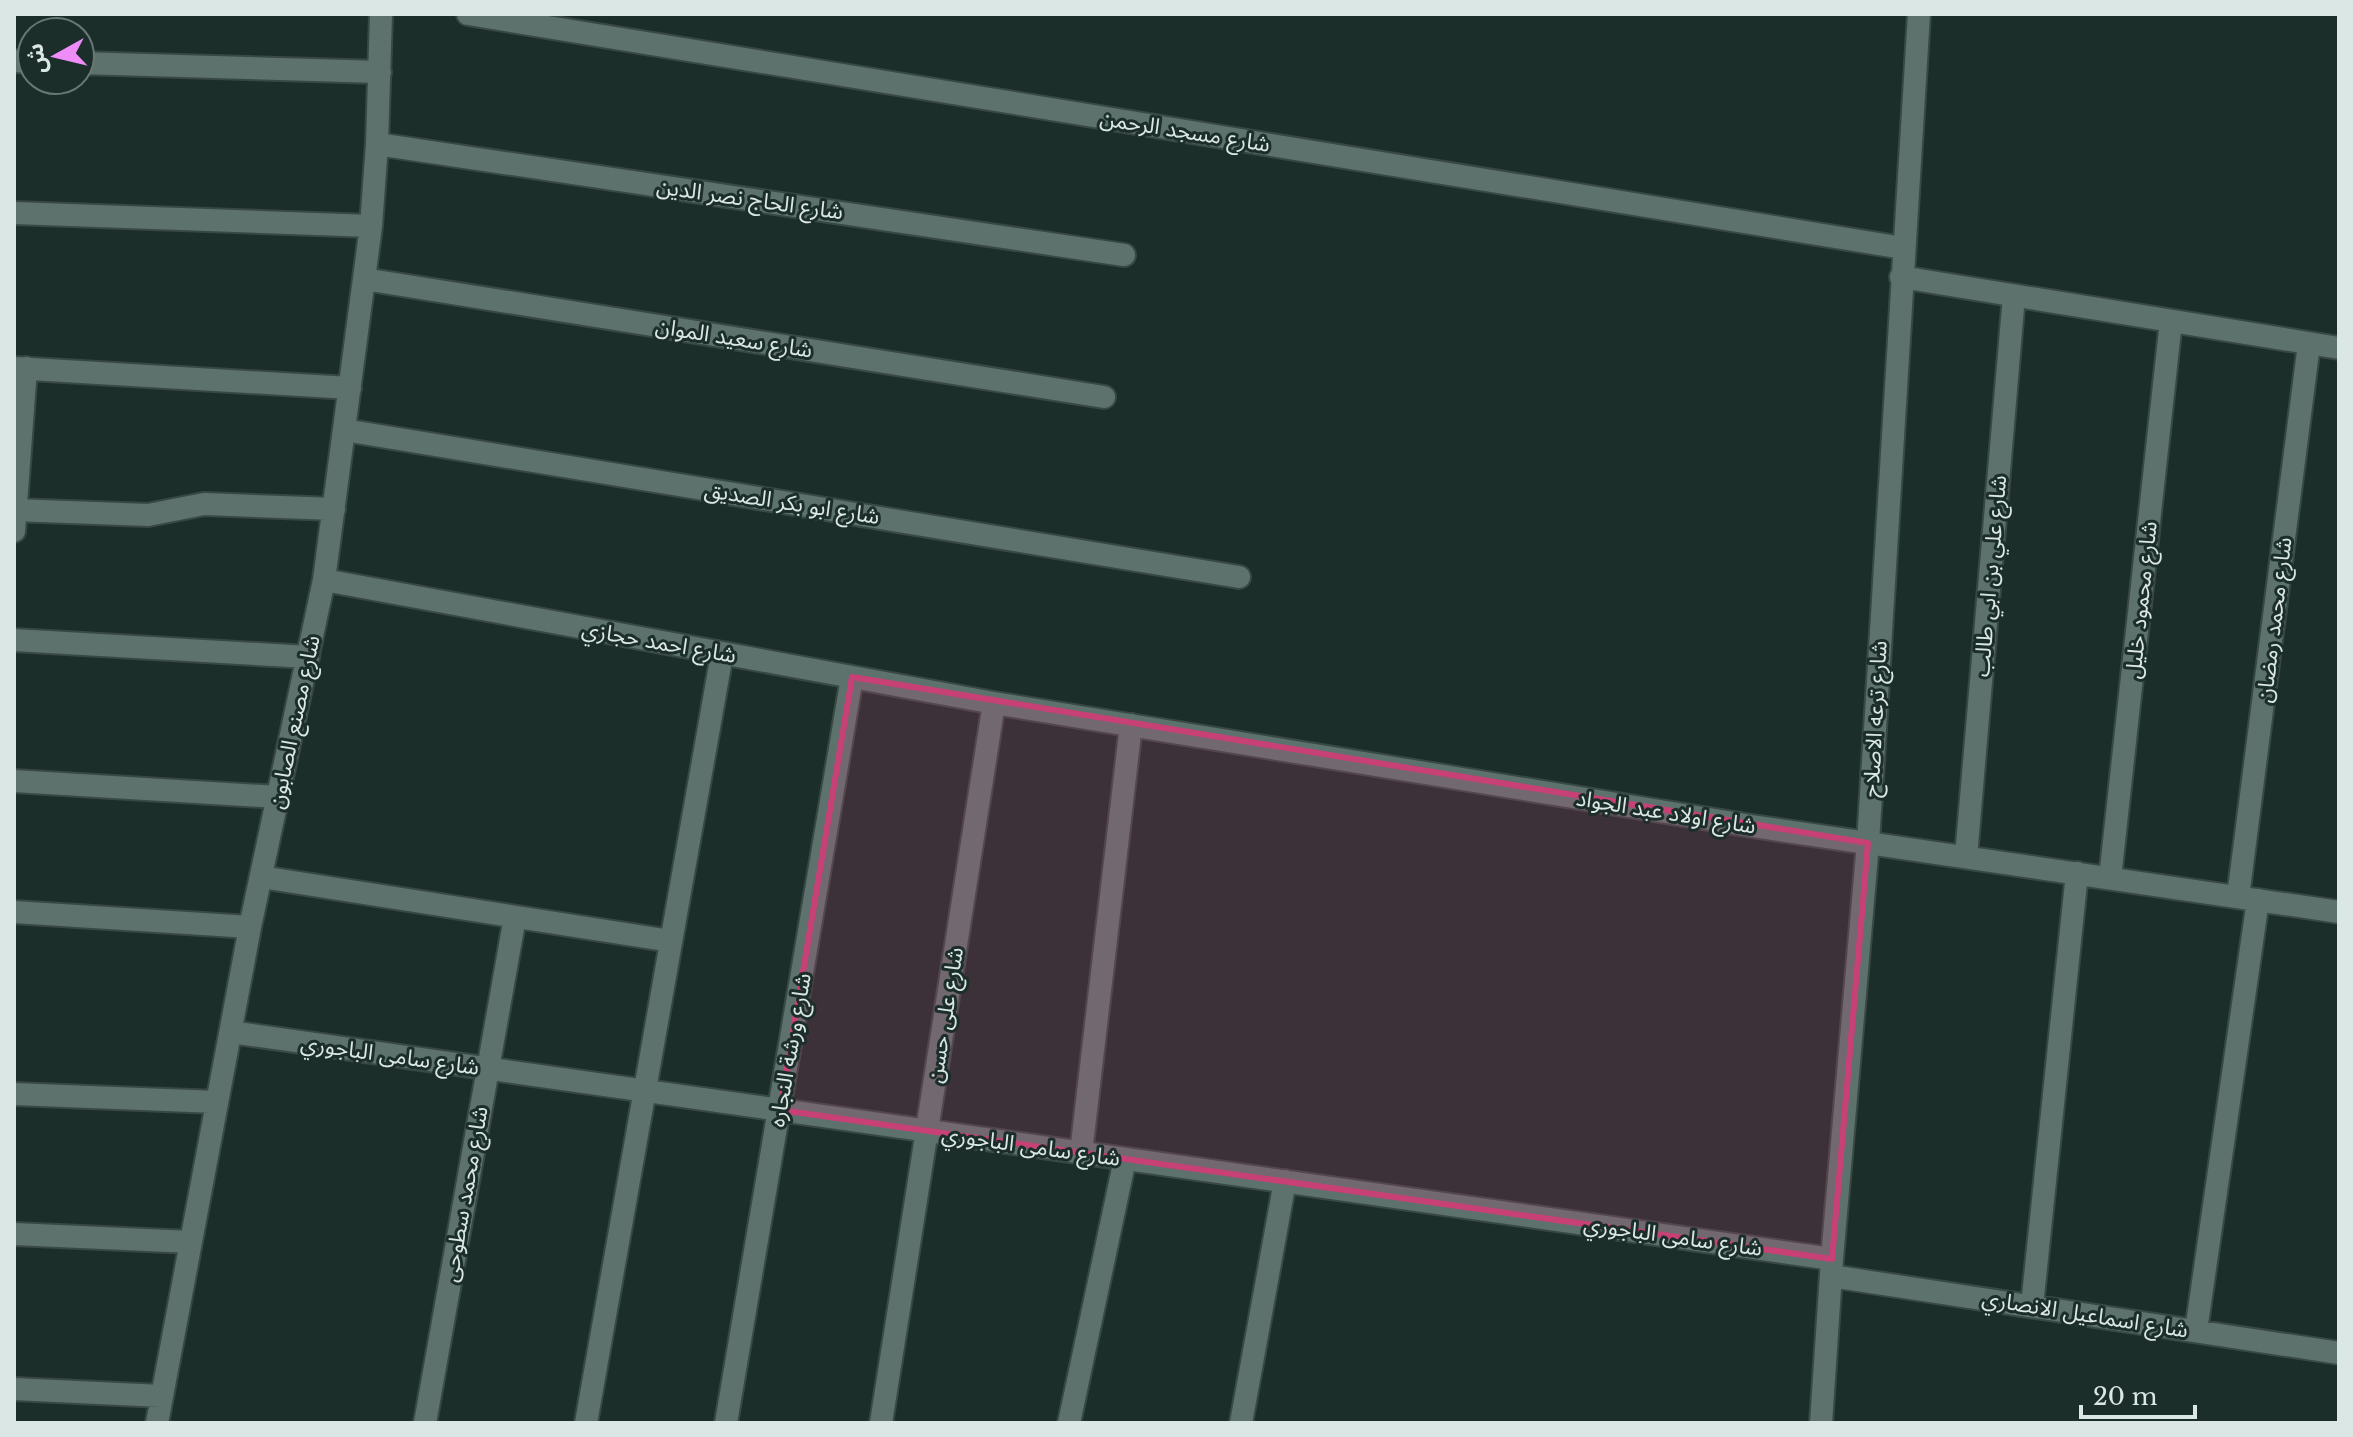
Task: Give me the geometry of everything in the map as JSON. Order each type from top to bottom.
[{"type":"street","name":"شارع مصنع الصابون","points":[[157,1423],[250,927],[324,580],[371,226],[381,14]]},
{"type":"street","name":"شارع مسجد الرحمن","points":[[468,14],[1903,248]]},
{"type":"street","name":"شارع ترعه الاصلاح","points":[[1821,1423],[1868,843],[1919,14]]},
{"type":"street","points":[[96,63],[380,72]]},
{"type":"street","name":"شارع الحاج نصر الدين","points":[[377,144],[1124,255]]},
{"type":"street","points":[[14,213],[371,226]]},
{"type":"street","points":[[1901,277],[2339,348]]},
{"type":"street","name":"شارع سعيد الموان","points":[[364,279],[1104,397]]},
{"type":"street","name":"شارع علي بن ابي طالب","points":[[1966,857],[2014,296]]},
{"type":"street","name":"شارع محمود خليل","points":[[2110,878],[2171,321]]},
{"type":"street","name":"شارع محمد رمضان","points":[[2196,1331],[2248,898],[2309,344]]},
{"type":"street","points":[[334,509],[204,504],[148,515],[15,517],[20,368],[350,388]]},
{"type":"street","name":"شارع ابو بكر الصديق","points":[[344,430],[1239,577]]},
{"type":"street","name":"شارع احمد حجازي","points":[[324,580],[994,703]]},
{"type":"street","points":[[14,640],[308,657]]},
{"type":"street","points":[[586,1423],[722,654]]},
{"type":"street","name":"شارع ورشة النجاره","points":[[726,1423],[852,677]]},
{"type":"street","name":"شارع اولاد عبد الجواد","points":[[994,703],[1752,826],[2339,912]]},
{"type":"street","name":"شارع على حسن","points":[[881,1423],[994,703]]},
{"type":"street","points":[[1081,1153],[1131,725]]},
{"type":"street","points":[[14,781],[278,797]]},
{"type":"street","points":[[2032,1306],[2077,873]]},
{"type":"street","points":[[261,877],[671,941]]},
{"type":"street","points":[[14,912],[250,927]]},
{"type":"street","name":"شارع محمد سطوحى","points":[[425,1423],[515,917]]},
{"type":"street","name":"شارع سامى الباجوري","points":[[231,1032],[1285,1181],[1832,1267]]},
{"type":"street","points":[[14,1094],[217,1102]]},
{"type":"street","points":[[1069,1423],[1125,1159]]},
{"type":"street","points":[[1241,1423],[1285,1181]]},
{"type":"street","points":[[14,1234],[191,1242]]},
{"type":"street","name":"شارع اسماعيل الانصاري","points":[[1832,1267],[2032,1306],[2339,1353]]},
{"type":"street","points":[[14,1389],[161,1396]]},
{"type":"highlighted area","points":[[852,677],[1868,843],[1832,1259],[780,1110]]}]
